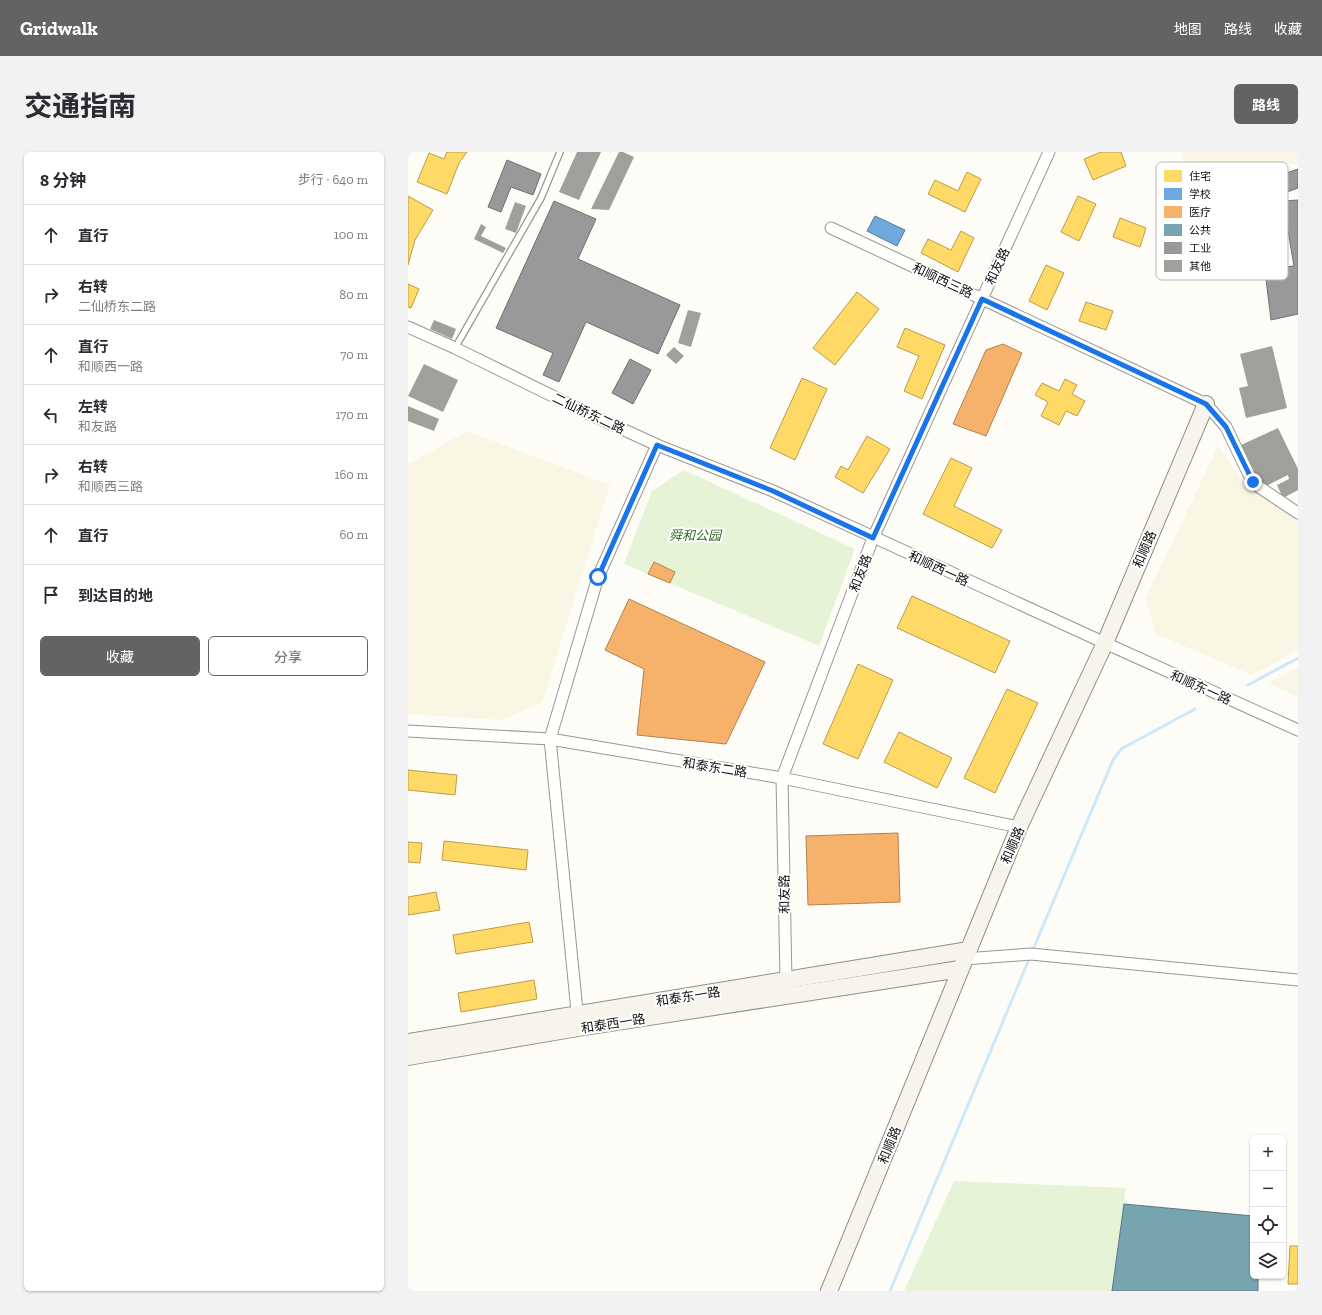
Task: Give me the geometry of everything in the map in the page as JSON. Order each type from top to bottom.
[{"type":"street","name":"和友路","points":[[788,996],[786,980],[782,778],[873,538],[1049,152]]},
{"type":"street","name":"和顺西三路","points":[[831,228],[1206,404]]},
{"type":"street","name":"二仙桥东二路","points":[[408,327],[657,445],[773,491]]},
{"type":"street","points":[[1206,404],[1226,427],[1253,482],[1298,513]]},
{"type":"street","name":"和顺路","points":[[829,1291],[1019,827],[1105,643],[1206,404]]},
{"type":"street","points":[[578,1021],[550,739],[598,577],[657,445]]},
{"type":"street","name":"和顺西一路","points":[[773,491],[1105,643]]},
{"type":"street","name":"和顺东一路","points":[[1105,643],[1298,730]]},
{"type":"street","name":"和泰东二路","points":[[408,731],[550,739],[782,778],[1019,827]]},
{"type":"street","points":[[964,959],[1031,954],[1298,980]]},
{"type":"street","name":"和泰东一路","points":[[408,1042],[578,1021],[786,980],[964,959]]},
{"type":"street","name":"和泰西一路","points":[[408,1057],[578,1021],[788,996],[964,959]]},
{"type":"lane","points":[[455,348],[541,198],[560,152]]},
{"type":"shaded area","points":[[1182,152],[1298,152],[1298,165],[1288,164],[1288,162],[1186,162]]},
{"type":"shaded area","points":[[467,431],[610,485],[542,703],[502,720],[408,714],[408,463],[411,463]]},
{"type":"shaded area","points":[[1218,446],[1244,483],[1298,518],[1298,650],[1252,675],[1156,634],[1145,599]]},
{"type":"shaded area","points":[[1298,667],[1298,697],[1268,683]]},
{"type":"green space","name":"舜和公园","points":[[684,470],[855,549],[819,646],[624,564],[652,491]]},
{"type":"green space","points":[[954,1181],[1126,1188],[1112,1291],[904,1291]]},
{"type":"building: 住宅","points":[[447,152],[467,152],[459,163],[447,194],[417,182],[429,153],[444,159]]},
{"type":"building: 住宅","points":[[1101,152],[1121,152],[1126,166],[1093,180],[1084,159]]},
{"type":"building: 住宅","points":[[967,172],[981,179],[965,212],[928,194],[935,180],[958,191]]},
{"type":"building: 住宅","points":[[408,196],[433,210],[415,240],[408,265]]},
{"type":"building: 住宅","points":[[1078,196],[1096,204],[1079,241],[1061,232]]},
{"type":"building: 住宅","points":[[1120,218],[1146,228],[1140,247],[1113,237]]},
{"type":"building: 住宅","points":[[961,231],[974,238],[958,272],[921,253],[928,239],[951,250]]},
{"type":"building: 住宅","points":[[1046,265],[1064,273],[1047,310],[1029,301]]},
{"type":"building: 住宅","points":[[408,284],[419,289],[411,308],[408,307]]},
{"type":"building: 住宅","points":[[857,292],[879,309],[835,365],[813,348]]},
{"type":"building: 住宅","points":[[1086,302],[1113,311],[1106,330],[1079,321]]},
{"type":"building: 住宅","points":[[905,328],[945,345],[922,399],[904,391],[919,356],[897,347]]},
{"type":"building: 住宅","points":[[802,378],[827,389],[795,460],[770,448]]},
{"type":"building: 住宅","points":[[1065,379],[1077,385],[1072,394],[1085,401],[1077,416],[1066,411],[1059,425],[1041,416],[1048,402],[1035,395],[1042,383],[1059,391]]},
{"type":"building: 住宅","points":[[867,436],[890,449],[863,493],[835,477],[841,466],[848,470]]},
{"type":"building: 住宅","points":[[951,458],[972,468],[954,506],[1002,530],[992,548],[923,514]]},
{"type":"building: 住宅","points":[[912,596],[1010,641],[995,673],[897,628]]},
{"type":"building: 住宅","points":[[858,664],[893,680],[858,759],[823,744]]},
{"type":"building: 住宅","points":[[1007,689],[1038,703],[995,793],[964,778]]},
{"type":"building: 住宅","points":[[899,732],[952,758],[937,788],[884,762]]},
{"type":"building: 住宅","points":[[408,770],[457,775],[455,795],[408,790]]},
{"type":"building: 住宅","points":[[444,841],[528,850],[526,870],[442,860]]},
{"type":"building: 住宅","points":[[408,842],[422,843],[420,863],[408,862]]},
{"type":"building: 住宅","points":[[436,892],[440,910],[408,915],[408,897]]},
{"type":"building: 住宅","points":[[529,922],[533,942],[456,954],[453,935]]},
{"type":"building: 住宅","points":[[534,980],[537,999],[461,1012],[458,993]]},
{"type":"building: 住宅","points":[[1290,1246],[1298,1246],[1298,1284],[1288,1284]]},
{"type":"building: 学校","points":[[875,216],[905,230],[897,246],[867,231]]},
{"type":"building: 医疗","points":[[1003,344],[1022,353],[986,436],[953,424],[986,350]]},
{"type":"building: 医疗","points":[[654,562],[675,572],[670,583],[648,574]]},
{"type":"building: 医疗","points":[[629,599],[765,662],[726,744],[637,735],[644,669],[605,650]]},
{"type":"building: 医疗","points":[[898,833],[900,902],[808,905],[806,836]]},
{"type":"building: 公共","points":[[1124,1204],[1250,1216],[1250,1279],[1258,1279],[1258,1291],[1112,1291]]},
{"type":"building: 工业","points":[[507,160],[541,174],[533,195],[511,187],[501,212],[488,207]]},
{"type":"building: 工业","points":[[1298,169],[1298,188],[1288,192],[1288,172]]},
{"type":"building: 工业","points":[[1298,200],[1298,314],[1271,320],[1266,280],[1288,280],[1288,267],[1294,266],[1288,231],[1288,201]]},
{"type":"building: 工业","points":[[554,201],[596,219],[578,259],[680,305],[658,354],[586,322],[559,382],[543,375],[553,353],[496,328]]},
{"type":"building: 工业","points":[[630,359],[651,370],[633,404],[612,393]]},
{"type":"building: 其他","points":[[577,152],[601,152],[579,200],[559,192]]},
{"type":"building: 其他","points":[[619,152],[623,152],[634,157],[609,210],[591,209]]},
{"type":"building: 其他","points":[[515,202],[526,206],[516,233],[505,229]]},
{"type":"building: 其他","points":[[481,224],[486,227],[481,236],[506,248],[503,253],[474,239]]},
{"type":"building: 其他","points":[[688,310],[701,313],[691,347],[678,343]]},
{"type":"building: 其他","points":[[434,320],[456,329],[452,339],[430,329]]},
{"type":"building: 其他","points":[[1272,346],[1287,408],[1246,418],[1239,388],[1248,386],[1240,354]]},
{"type":"building: 其他","points":[[674,347],[684,356],[676,364],[666,355]]},
{"type":"building: 其他","points":[[424,364],[458,380],[443,412],[408,396]]},
{"type":"building: 其他","points":[[408,406],[439,419],[434,431],[408,421]]},
{"type":"building: 其他","points":[[1278,428],[1298,469],[1298,490],[1283,498],[1277,485],[1289,479],[1288,475],[1262,488],[1241,445]]},
{"type":"waterway","points":[[1248,685],[1298,658]]},
{"type":"waterway","points":[[1032,952],[1113,760],[1121,749],[1195,709]]},
{"type":"waterway","points":[[890,1291],[1030,957]]},
{"type":"route","points":[[598,577],[657,445],[773,491],[873,538],[982,299],[1206,404],[1226,427],[1253,482]]}]
